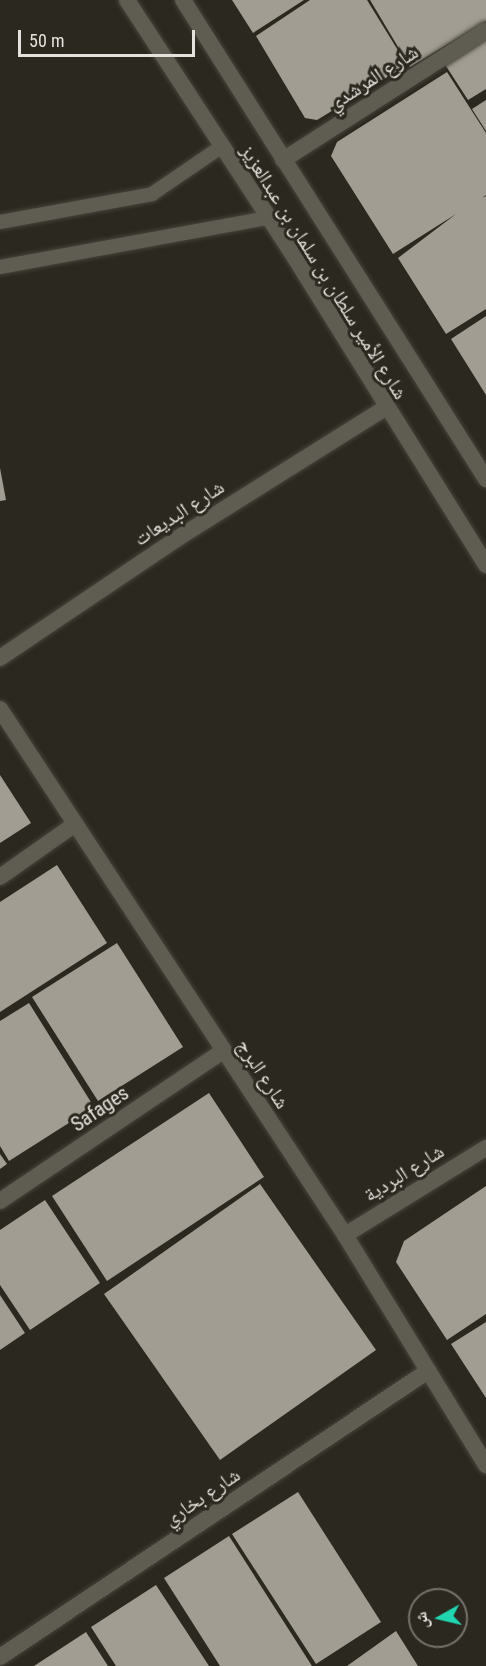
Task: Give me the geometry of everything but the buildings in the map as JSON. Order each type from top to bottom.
[{"type":"street","name":"شارع الأمير سلطان بن سلمان بن عبدالعزيز","points":[[127,0],[486,565]]},
{"type":"street","name":"شارع الأمير سلطان بن سلمان بن عبدالعزيز","points":[[183,0],[486,479]]},
{"type":"street","name":"شارع المرشدي","points":[[284,160],[486,30]]},
{"type":"street","name":"شارع البديعات","points":[[0,658],[178,537],[385,408]]},
{"type":"street","name":"شارع البرج","points":[[0,709],[345,1235],[486,1465]]},
{"type":"street","points":[[0,877],[75,824]]},
{"type":"street","name":"Safages","points":[[0,1201],[223,1051]]},
{"type":"street","name":"شارع البردية","points":[[345,1235],[486,1148]]},
{"type":"street","name":"شارع بخاري","points":[[0,1657],[428,1371]]},
{"type":"lane","points":[[0,222],[152,194],[221,147]]},
{"type":"lane","points":[[0,267],[267,218]]}]
